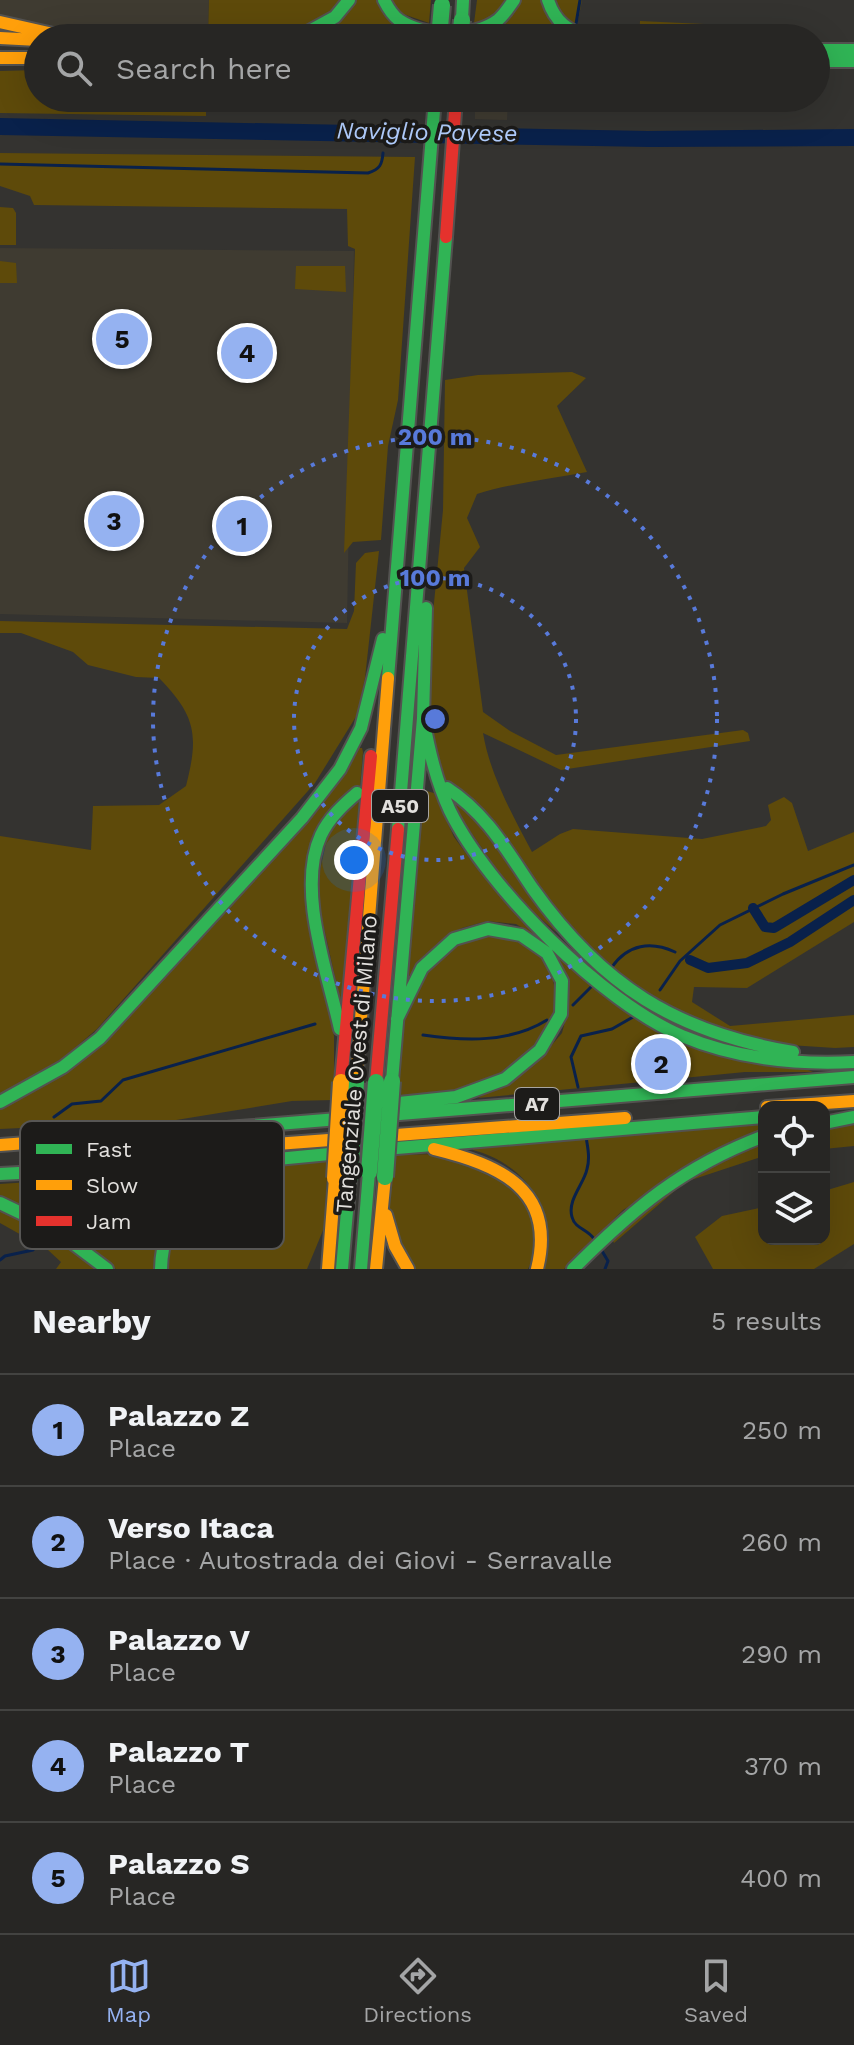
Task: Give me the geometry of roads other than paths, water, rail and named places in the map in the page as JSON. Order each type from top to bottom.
[{"type":"main road","points":[[327,24],[345,9],[349,0]]},
{"type":"main road","points":[[384,0],[395,17],[407,24]]},
{"type":"main road","points":[[459,24],[463,0]]},
{"type":"main road","points":[[492,24],[508,11],[514,0]]},
{"type":"main road","points":[[548,0],[554,16],[561,24]]},
{"type":"main road","points":[[442,2],[446,24]]},
{"type":"main road","points":[[0,22],[24,27]]},
{"type":"main road","points":[[0,38],[24,39]]},
{"type":"main road","points":[[830,50],[854,50]]},
{"type":"main road","points":[[0,58],[24,58]]},
{"type":"main road","points":[[830,61],[854,61]]},
{"type":"main road","name":"Tangenziale Ovest di Milano","points":[[342,1269],[348,1082],[396,576],[434,112]]},
{"type":"main road","name":"Tangenziale Ovest di Milano","points":[[361,1269],[379,1179],[455,112]]},
{"type":"main road","points":[[397,1019],[423,718],[427,635],[424,531]]},
{"type":"main road","points":[[0,1102],[63,1067],[100,1038],[302,818],[351,749],[361,728],[396,576]]},
{"type":"main road","points":[[344,1047],[381,651]]},
{"type":"main road","points":[[423,718],[437,781],[469,846],[487,872],[517,904],[604,988],[661,1025],[723,1051],[799,1064],[854,1059]]},
{"type":"main road","points":[[447,788],[465,797],[491,822],[570,938],[593,962],[639,998],[689,1025],[748,1045],[854,1059]]},
{"type":"main road","points":[[348,1082],[344,1047],[316,916],[312,877],[319,839],[326,825],[357,793]]},
{"type":"main road","points":[[253,1121],[286,1114],[451,1097],[492,1086],[520,1069],[552,1035],[563,1004],[561,979],[545,951],[528,937],[509,930],[481,929],[455,939],[424,966],[405,993],[384,1082]]},
{"type":"main road","name":"A7","points":[[284,1123],[854,1077]]},
{"type":"main road","name":"A7","points":[[284,1143],[758,1108]]},
{"type":"main road","points":[[830,1122],[854,1117]]},
{"type":"main road","name":"A7","points":[[284,1158],[758,1118]]},
{"type":"main road","points":[[573,1269],[617,1224],[661,1187],[718,1153],[758,1138]]},
{"type":"main road","name":"A7","points":[[0,1145],[20,1143]]},
{"type":"main road","points":[[425,1146],[483,1163],[519,1185],[535,1207],[543,1232],[542,1254],[537,1269]]},
{"type":"main road","name":"A7","points":[[0,1164],[20,1163]]},
{"type":"main road","name":"A7","points":[[0,1174],[20,1173]]},
{"type":"main road","points":[[316,1269],[343,1177]]},
{"type":"main road","points":[[376,1269],[379,1179]]},
{"type":"main road","points":[[379,1179],[390,1232],[408,1269]]},
{"type":"main road","points":[[0,1203],[20,1213]]},
{"type":"main road","points":[[328,1269],[331,1224]]},
{"type":"main road","points":[[80,1249],[107,1269]]},
{"type":"water","name":"Naviglio Pavese","points":[[0,118],[648,131],[854,129],[854,146],[650,147],[0,135]]},
{"type":"waterway","points":[[576,24],[580,0]]},
{"type":"waterway","name":"Naviglio Pavese","points":[[0,164],[368,173],[380,166],[383,153]]},
{"type":"waterway","points":[[660,990],[680,961],[720,925],[783,894],[854,865]]},
{"type":"waterway","points":[[753,908],[765,927],[774,928],[854,880]]},
{"type":"waterway","points":[[690,960],[708,968],[747,963],[790,942],[854,900]]},
{"type":"waterway","points":[[612,967],[625,953],[640,947],[657,946],[675,952]]},
{"type":"waterway","points":[[573,1005],[593,985]]},
{"type":"waterway","points":[[578,1087],[571,1057],[581,1036],[612,1029],[633,1017]]},
{"type":"waterway","points":[[423,1035],[487,1038],[518,1033],[547,1020]]},
{"type":"waterway","points":[[54,1117],[72,1104],[101,1101],[123,1080],[315,1024]]},
{"type":"waterway","points":[[586,1137],[588,1165],[571,1211],[576,1224],[594,1239]]},
{"type":"waterway","points":[[0,1260],[34,1249]]},
{"type":"waterway","points":[[602,1251],[608,1261],[605,1269]]},
{"type":"place","name":"Palazzo S","points":[[122,339]]},
{"type":"place","name":"Palazzo T","points":[[247,353]]},
{"type":"place","name":"Palazzo V","points":[[114,521]]},
{"type":"place","name":"Palazzo Z","points":[[242,526]]},
{"type":"place","name":"Verso Itaca","points":[[661,1064]]}]
